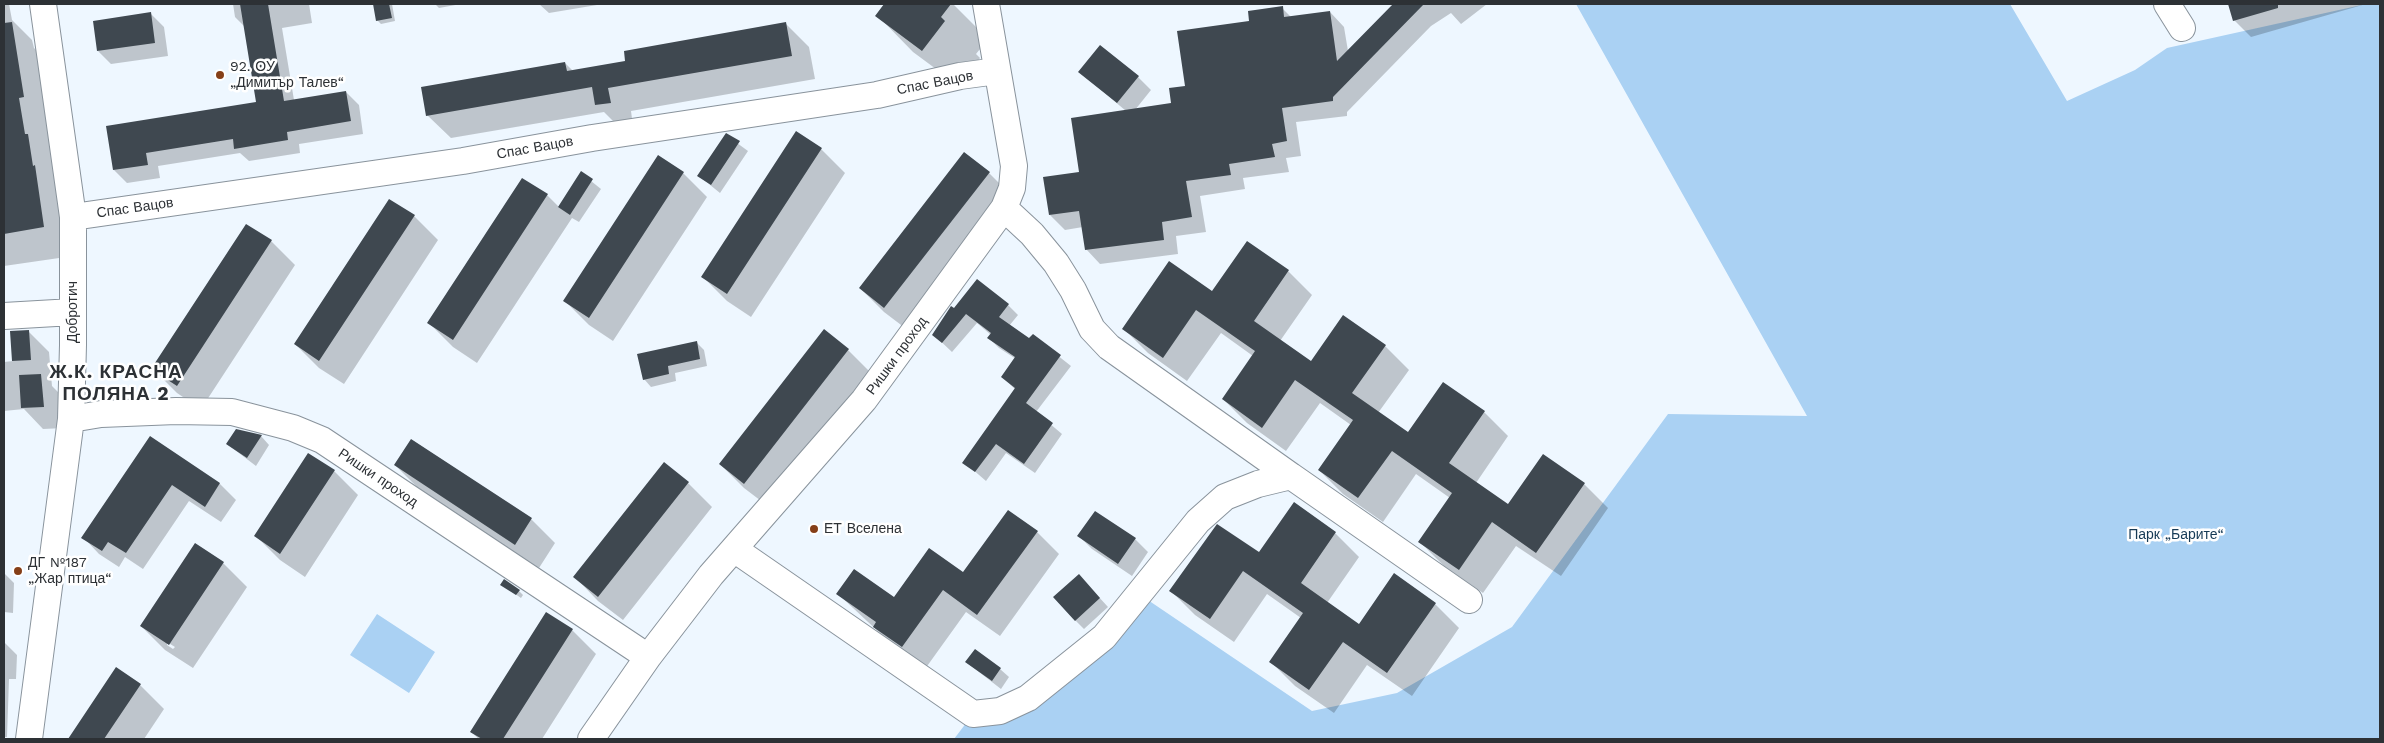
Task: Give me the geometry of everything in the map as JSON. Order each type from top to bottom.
[{"type":"street","name":"Добротич","points":[[29,739],[71,419],[73,217],[43,4]]},
{"type":"street","name":"Ришки проход","points":[[591,739],[648,657],[734,549],[864,400],[1004,208],[1012,188],[1014,166],[996,71],[986,4]]},
{"type":"street","points":[[2167,4],[2182,28]]},
{"type":"street","name":"Спас Вацов","points":[[73,217],[462,161],[592,138],[876,94],[960,76],[996,71]]},
{"type":"street","points":[[1004,208],[1032,234],[1056,262],[1092,329],[1109,347],[1469,600]]},
{"type":"street","points":[[4,316],[73,312]]},
{"type":"street","name":"Ришки проход","points":[[71,419],[100,414],[176,411],[232,412],[293,428],[322,440],[648,657]]},
{"type":"street","points":[[734,549],[973,714],[1000,712],[1028,698],[1104,636],[1198,521],[1225,497],[1258,484],[1291,476]]},
{"type":"green space","name":"Парк „Барите“","points":[[1576,4],[2010,4],[2067,101],[2135,70],[2167,48],[2366,4],[2380,4],[2380,739],[954,739],[973,714],[1000,711],[1139,594],[1312,711],[1397,693],[1512,627],[1668,414],[1807,416]]},
{"type":"green space","points":[[377,614],[435,652],[409,693],[350,655]]},
{"type":"building","points":[[240,4],[268,4],[284,101],[346,91],[351,121],[287,132],[288,140],[234,149],[233,139],[146,153],[148,165],[113,170],[106,126],[256,102]]},
{"type":"building","points":[[373,4],[389,4],[392,18],[376,21]]},
{"type":"building","points":[[884,4],[951,4],[941,17],[945,21],[922,51],[875,16]]},
{"type":"building","points":[[1393,4],[1424,4],[1333,97],[1333,101],[1282,108],[1287,141],[1272,144],[1275,157],[1229,164],[1231,175],[1186,181],[1192,217],[1162,222],[1164,240],[1085,250],[1079,211],[1049,215],[1043,177],[1079,172],[1071,118],[1171,103],[1169,88],[1185,86],[1177,31],[1249,21],[1248,11],[1283,6],[1284,17],[1330,11],[1337,61]]},
{"type":"building","points":[[2228,4],[2278,4],[2278,8],[2233,21]]},
{"type":"building","points":[[151,12],[155,43],[97,51],[93,21]]},
{"type":"building","points":[[12,22],[24,97],[19,98],[25,134],[28,134],[33,166],[35,165],[44,227],[4,234],[4,23]]},
{"type":"building","points":[[786,22],[792,56],[608,88],[611,103],[595,105],[592,87],[426,116],[421,87],[565,62],[567,71],[625,61],[624,51]]},
{"type":"building","points":[[1100,45],[1139,76],[1117,103],[1078,72]]},
{"type":"building","points":[[796,131],[822,148],[727,294],[701,277]]},
{"type":"building","points":[[726,133],[740,141],[711,185],[697,176]]},
{"type":"building","points":[[964,152],[990,172],[884,308],[859,288]]},
{"type":"building","points":[[658,155],[684,172],[589,318],[563,301]]},
{"type":"building","points":[[581,171],[593,179],[570,215],[558,207]]},
{"type":"building","points":[[522,178],[548,194],[453,340],[427,323]]},
{"type":"building","points":[[389,199],[415,215],[319,361],[294,344]]},
{"type":"building","points":[[246,224],[272,240],[177,386],[151,369]]},
{"type":"building","points":[[1247,241],[1289,270],[1254,321],[1311,361],[1343,315],[1386,345],[1352,393],[1408,432],[1443,382],[1485,411],[1449,463],[1508,504],[1543,454],[1585,483],[1536,553],[1492,522],[1459,570],[1418,542],[1452,493],[1392,451],[1358,498],[1318,470],[1353,420],[1295,380],[1262,428],[1222,399],[1255,351],[1196,310],[1163,358],[1122,329],[1169,261],[1212,291]]},
{"type":"building","points":[[977,279],[1009,304],[999,317],[1029,338],[1033,334],[1061,355],[1026,403],[1053,423],[1024,464],[996,444],[975,472],[962,463],[1015,388],[1001,377],[1015,357],[987,338],[991,333],[966,314],[942,343],[932,335],[951,306],[954,308]]},
{"type":"building","points":[[824,329],[849,349],[744,484],[719,464]]},
{"type":"building","points":[[29,330],[31,360],[12,361],[10,331]]},
{"type":"building","points":[[697,341],[700,359],[668,366],[669,374],[643,380],[637,354]]},
{"type":"building","points":[[41,374],[44,407],[21,408],[19,375]]},
{"type":"building","points":[[236,429],[262,435],[247,458],[226,444]]},
{"type":"building","points":[[150,436],[220,483],[205,507],[172,485],[126,553],[108,542],[102,551],[81,538]]},
{"type":"building","points":[[411,439],[532,518],[515,545],[394,465]]},
{"type":"building","points":[[308,453],[335,470],[280,554],[254,536]]},
{"type":"building","points":[[664,462],[689,482],[598,597],[573,577]]},
{"type":"building","points":[[1294,502],[1336,532],[1301,583],[1359,624],[1394,573],[1436,603],[1387,673],[1343,642],[1309,690],[1269,662],[1303,613],[1243,571],[1210,619],[1169,591],[1217,524],[1259,552]]},
{"type":"building","points":[[1008,510],[1038,531],[977,615],[943,590],[902,647],[873,627],[876,622],[836,594],[854,569],[894,597],[929,548],[963,572]]},
{"type":"building","points":[[1095,511],[1136,538],[1118,564],[1077,536]]},
{"type":"building","points":[[195,543],[224,562],[169,645],[140,626]]},
{"type":"building","points":[[1079,574],[1100,598],[1075,621],[1053,597]]},
{"type":"building","points":[[504,579],[520,590],[516,595],[500,585]]},
{"type":"building","points":[[546,612],[573,629],[503,739],[482,739],[470,732]]},
{"type":"building","points":[[975,649],[1001,668],[992,681],[965,662]]},
{"type":"building","points":[[116,667],[141,684],[104,739],[68,739]]},
{"type":"place","name":"92. ОУ „Димитър Талев“","points":[[220,75]]},
{"type":"place","name":"ЕТ Вселена","points":[[814,529]]},
{"type":"place","name":"ДГ №187 „Жар птица“","points":[[18,571]]},
{"type":"district","name":"Ж.К. КРАСНА ПОЛЯНА 2","points":[[116,383]]}]
